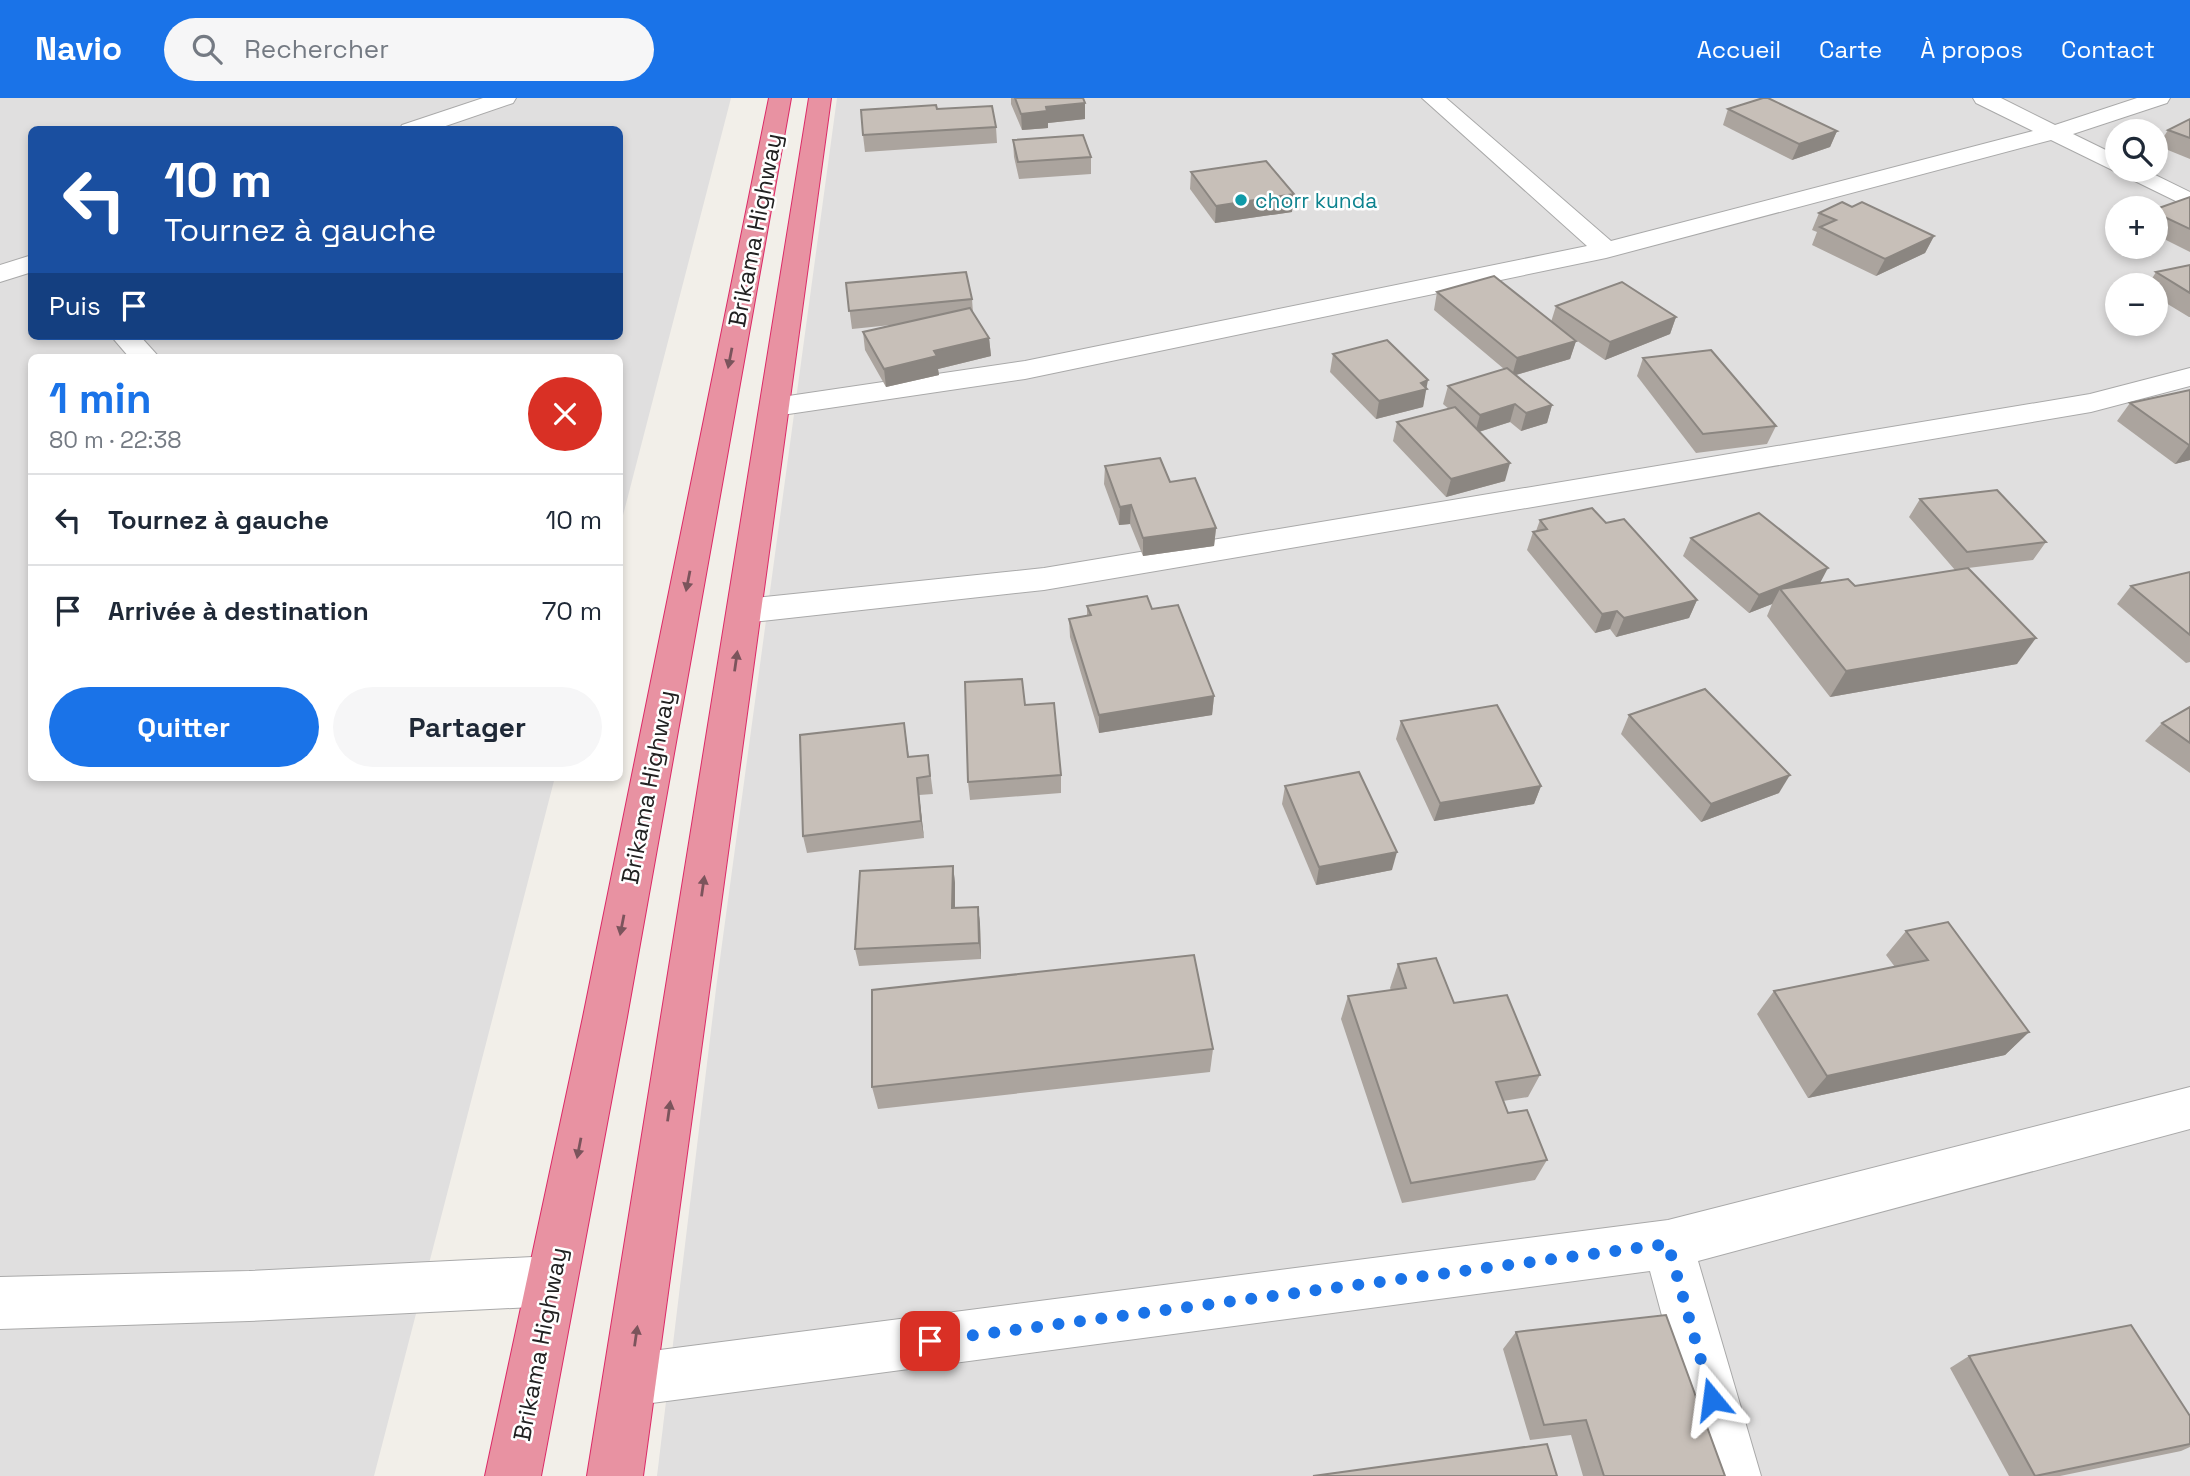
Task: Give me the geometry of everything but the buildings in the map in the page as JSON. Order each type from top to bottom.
[{"type":"highway","name":"Brikama Highway","points":[[513,1476],[780,98]]},
{"type":"highway","name":"Brikama Highway","points":[[615,1476],[820,98]]},
{"type":"street","points":[[422,126],[505,98]]},
{"type":"street","points":[[1433,98],[1606,250]]},
{"type":"street","points":[[1984,98],[2105,159]]},
{"type":"street","points":[[775,407],[1025,370],[1606,250],[2052,133],[2159,98]]},
{"type":"street","points":[[2151,182],[2190,201]]},
{"type":"street","points":[[0,274],[28,264]]},
{"type":"street","points":[[129,340],[142,354]]},
{"type":"street","points":[[744,611],[1044,579],[2091,403],[2190,377]]},
{"type":"street","points":[[629,1380],[1668,1244],[2190,1108]]},
{"type":"street","points":[[1668,1244],[1733,1476]]},
{"type":"street","points":[[0,1303],[249,1296],[552,1281]]},
{"type":"shaded area","points":[[0,98],[731,98],[623,515],[623,354],[28,354],[28,781],[554,781],[374,1476],[0,1476]]},
{"type":"shaded area","points":[[837,98],[2190,98],[2190,1476],[657,1476],[717,981]]},
{"type":"place","name":"chorr kunda","points":[[1241,200]]},
{"type":"route","points":[[930,1341],[1668,1244],[1712,1399]]}]
